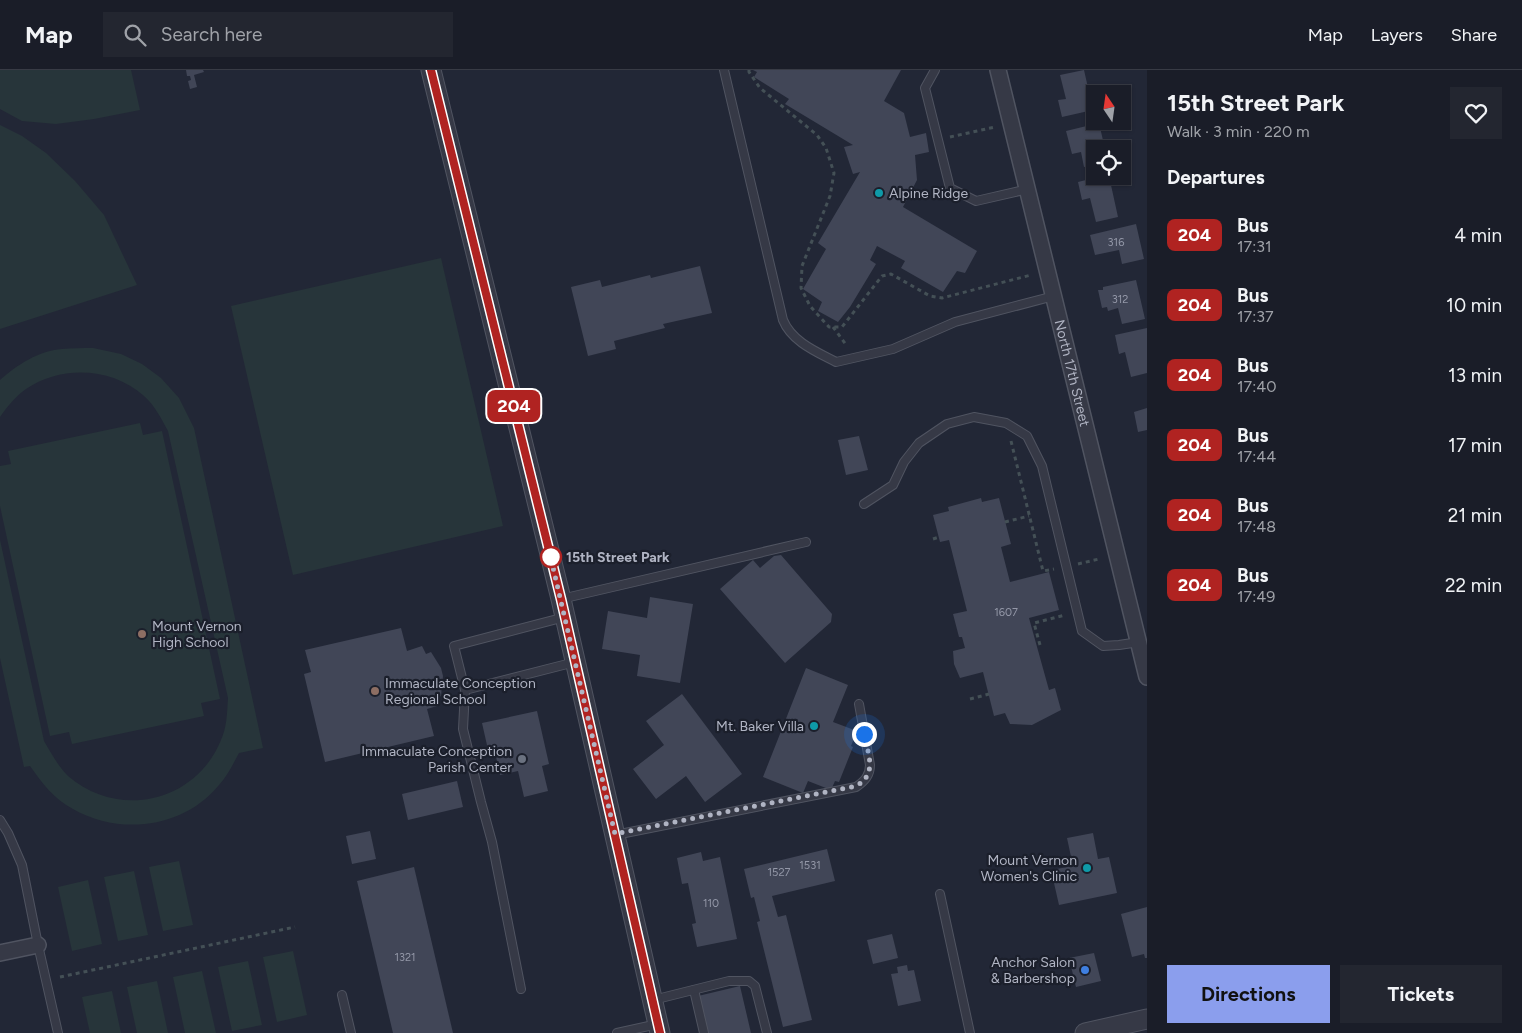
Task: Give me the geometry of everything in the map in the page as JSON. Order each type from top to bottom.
[{"type":"street","points":[[431,70],[576,662],[659,1028]]},
{"type":"street","name":"North 17th Street","points":[[998,70],[1147,675]]},
{"type":"street","points":[[0,953],[38,944]]},
{"type":"street","points":[[1085,1033],[1147,1019]]},
{"type":"lane","points":[[724,70],[783,320],[787,329],[806,346],[836,362],[894,349],[955,322],[1054,296]]},
{"type":"lane","points":[[935,70],[925,88],[950,188],[976,200],[1028,189]]},
{"type":"lane","points":[[864,504],[893,485],[904,462],[919,443],[947,424],[974,417],[1006,423],[1027,436],[1042,466],[1082,631],[1103,646],[1119,646],[1139,642]]},
{"type":"lane","points":[[521,988],[492,842],[462,729],[465,690],[454,646],[563,608],[806,542]]},
{"type":"lane","points":[[465,690],[576,662]]},
{"type":"lane","points":[[615,834],[856,786],[866,779],[870,773],[859,704]]},
{"type":"lane","points":[[0,820],[22,865],[58,1033]]},
{"type":"lane","points":[[940,894],[970,1033]]},
{"type":"lane","points":[[652,1000],[730,981],[749,980],[755,986],[767,1033]]},
{"type":"lane","points":[[694,990],[704,1033]]},
{"type":"lane","points":[[342,995],[351,1033]]},
{"type":"lane","points":[[617,1033],[659,1028]]},
{"type":"path","points":[[749,70],[760,88],[818,135],[826,148],[834,173],[830,196],[802,266],[801,288],[810,306],[829,327],[842,327],[882,276],[891,274],[930,296],[942,298],[1031,274]]},
{"type":"path","points":[[938,139],[1011,124]]},
{"type":"path","points":[[833,327],[854,357]]},
{"type":"path","points":[[1010,438],[1043,571],[1058,569]]},
{"type":"path","points":[[1005,522],[1030,516]]},
{"type":"path","points":[[933,539],[939,537]]},
{"type":"path","points":[[1072,565],[1099,559]]},
{"type":"path","points":[[1040,644],[1034,623],[1066,615],[1064,606]]},
{"type":"path","points":[[970,699],[989,694]]},
{"type":"path","points":[[60,978],[295,926]]},
{"type":"shaded area","points":[[0,70],[131,70],[140,110],[56,124],[22,121],[0,109]]},
{"type":"shaded area","points":[[0,125],[22,136],[46,153],[75,181],[104,215],[137,285],[0,329]]},
{"type":"shaded area","points":[[441,258],[503,526],[293,575],[231,306]]},
{"type":"shaded area","points":[[93,348],[121,354],[142,364],[161,378],[179,398],[194,428],[263,748],[239,753],[219,785],[205,799],[188,811],[170,819],[131,825],[111,823],[73,809],[54,795],[30,766],[24,767],[0,658],[0,540],[44,741],[68,776],[88,790],[110,798],[132,800],[154,798],[175,790],[194,778],[209,761],[223,735],[228,698],[168,431],[155,408],[131,386],[117,379],[102,375],[70,373],[40,381],[26,389],[18,395],[0,417],[0,380],[13,369],[36,356],[53,350]]},
{"type":"shaded area","points":[[140,423],[143,435],[162,431],[220,699],[201,703],[204,716],[72,744],[69,732],[50,736],[0,506],[0,466],[11,464],[8,451]]},
{"type":"shaded area","points":[[179,861],[193,925],[163,931],[149,867]]},
{"type":"shaded area","points":[[134,871],[148,935],[118,941],[104,877]]},
{"type":"shaded area","points":[[88,880],[102,944],[72,951],[58,887]]},
{"type":"shaded area","points":[[293,951],[307,1015],[277,1022],[263,957]]},
{"type":"shaded area","points":[[248,961],[262,1025],[232,1031],[218,967]]},
{"type":"shaded area","points":[[202,971],[216,1033],[185,1033],[173,977]]},
{"type":"shaded area","points":[[157,981],[168,1033],[137,1033],[127,987]]},
{"type":"shaded area","points":[[112,991],[121,1033],[90,1033],[82,997]]},
{"type":"building","points":[[186,70],[203,70],[204,72],[194,75],[197,87],[190,89],[188,81],[191,80],[190,76],[187,76]]},
{"type":"building","name":"Alpine Ridge","points":[[753,70],[901,70],[884,101],[904,113],[910,137],[926,133],[929,152],[915,155],[917,180],[903,207],[977,251],[965,273],[957,271],[943,292],[901,268],[905,261],[877,246],[870,260],[876,264],[850,307],[838,322],[818,311],[822,302],[803,289],[826,249],[818,243],[860,172],[853,174],[844,147],[853,145],[785,104],[789,99],[754,77],[757,72]]},
{"type":"building","points":[[1084,70],[1087,85],[1086,112],[1062,117],[1058,100],[1066,99],[1060,75]]},
{"type":"building","points":[[1086,126],[1086,130],[1101,130],[1103,140],[1086,140],[1086,167],[1084,167],[1081,152],[1072,154],[1066,131]]},
{"type":"building","points":[[1086,180],[1086,185],[1111,185],[1118,217],[1096,222],[1090,198],[1082,200],[1078,182]]},
{"type":"building","points":[[1136,224],[1144,259],[1122,264],[1119,250],[1095,255],[1090,235]]},
{"type":"building","points":[[700,266],[712,313],[663,324],[665,328],[614,341],[616,349],[588,356],[571,287],[600,280],[602,287],[650,275],[651,278]]},
{"type":"building","points":[[1136,280],[1145,319],[1122,324],[1118,308],[1108,311],[1107,307],[1102,308],[1098,290],[1103,290],[1103,287]]},
{"type":"building","points":[[1147,328],[1147,373],[1131,377],[1125,352],[1119,354],[1115,335]]},
{"type":"building","points":[[1147,408],[1147,430],[1138,432],[1134,412]]},
{"type":"building","points":[[859,436],[868,470],[846,475],[838,440]]},
{"type":"building","points":[[981,498],[982,502],[999,498],[1011,544],[1001,547],[1010,582],[1049,572],[1059,610],[1029,618],[1049,690],[1055,688],[1061,710],[1032,725],[1010,724],[1005,713],[994,716],[983,672],[960,678],[954,664],[953,651],[965,648],[962,637],[959,637],[953,614],[967,611],[949,540],[940,542],[933,515],[949,511],[948,507]]},
{"type":"building","points":[[781,555],[832,614],[831,622],[785,663],[720,589],[753,560],[760,568],[774,556]]},
{"type":"building","points":[[650,597],[693,604],[680,683],[637,676],[640,655],[602,649],[608,611],[647,618]]},
{"type":"building","name":"Immaculate Conception Regional School","points":[[401,628],[407,651],[422,646],[426,654],[431,652],[441,668],[443,676],[441,696],[435,699],[437,706],[427,709],[434,736],[325,762],[304,674],[311,672],[305,650]]},
{"type":"building","name":"Mt. Baker Villa","points":[[806,668],[848,685],[833,722],[857,731],[851,746],[853,747],[839,782],[835,781],[831,790],[808,781],[803,793],[763,777]]},
{"type":"building","name":"Mt. Baker Villa","points":[[682,694],[742,774],[705,802],[686,776],[656,799],[633,769],[664,745],[646,721]]},
{"type":"building","name":"Immaculate Conception Parish Center","points":[[537,711],[549,764],[542,766],[548,791],[524,797],[518,771],[500,775],[495,752],[489,754],[482,723]]},
{"type":"building","points":[[457,781],[463,807],[408,820],[402,794]]},
{"type":"building","points":[[370,831],[376,859],[352,864],[346,836]]},
{"type":"building","name":"Mount Vernon Women's Clinic","points":[[1093,833],[1098,859],[1109,857],[1117,893],[1059,905],[1051,870],[1073,866],[1067,838]]},
{"type":"building","points":[[827,849],[835,881],[772,896],[778,917],[786,915],[812,1020],[783,1027],[757,922],[760,921],[754,897],[751,898],[744,869]]},
{"type":"building","points":[[701,852],[703,861],[720,857],[737,939],[697,947],[692,924],[696,923],[688,883],[682,884],[677,858]]},
{"type":"building","points":[[414,867],[453,1033],[393,1033],[357,881]]},
{"type":"building","points":[[1147,907],[1147,958],[1145,958],[1144,954],[1132,957],[1121,914]]},
{"type":"building","points":[[892,934],[898,958],[873,964],[867,940]]},
{"type":"building","name":"Anchor Salon & Barbershop","points":[[1094,953],[1101,981],[1076,987],[1069,958]]},
{"type":"building","points":[[907,965],[908,971],[914,970],[921,1001],[898,1006],[891,974],[898,973],[897,967]]},
{"type":"building","points":[[740,986],[751,1033],[706,1033],[698,996]]},
{"type":"bus line","name":"204","points":[[431,70],[561,599],[660,1033]]},
{"type":"place","name":"Alpine Ridge","points":[[879,193]]},
{"type":"place","name":"15th Street Park","points":[[551,557]]},
{"type":"place","name":"Mount Vernon High School","points":[[142,634]]},
{"type":"place","name":"Immaculate Conception Regional School","points":[[375,691]]},
{"type":"place","name":"Mt. Baker Villa","points":[[814,726]]},
{"type":"place","name":"Immaculate Conception Parish Center","points":[[522,759]]},
{"type":"place","name":"Mount Vernon Women's Clinic","points":[[1087,868]]},
{"type":"place","name":"Anchor Salon & Barbershop","points":[[1085,970]]},
{"type":"route","points":[[551,557],[549,550],[615,834],[861,784],[870,773],[864,734]]}]
